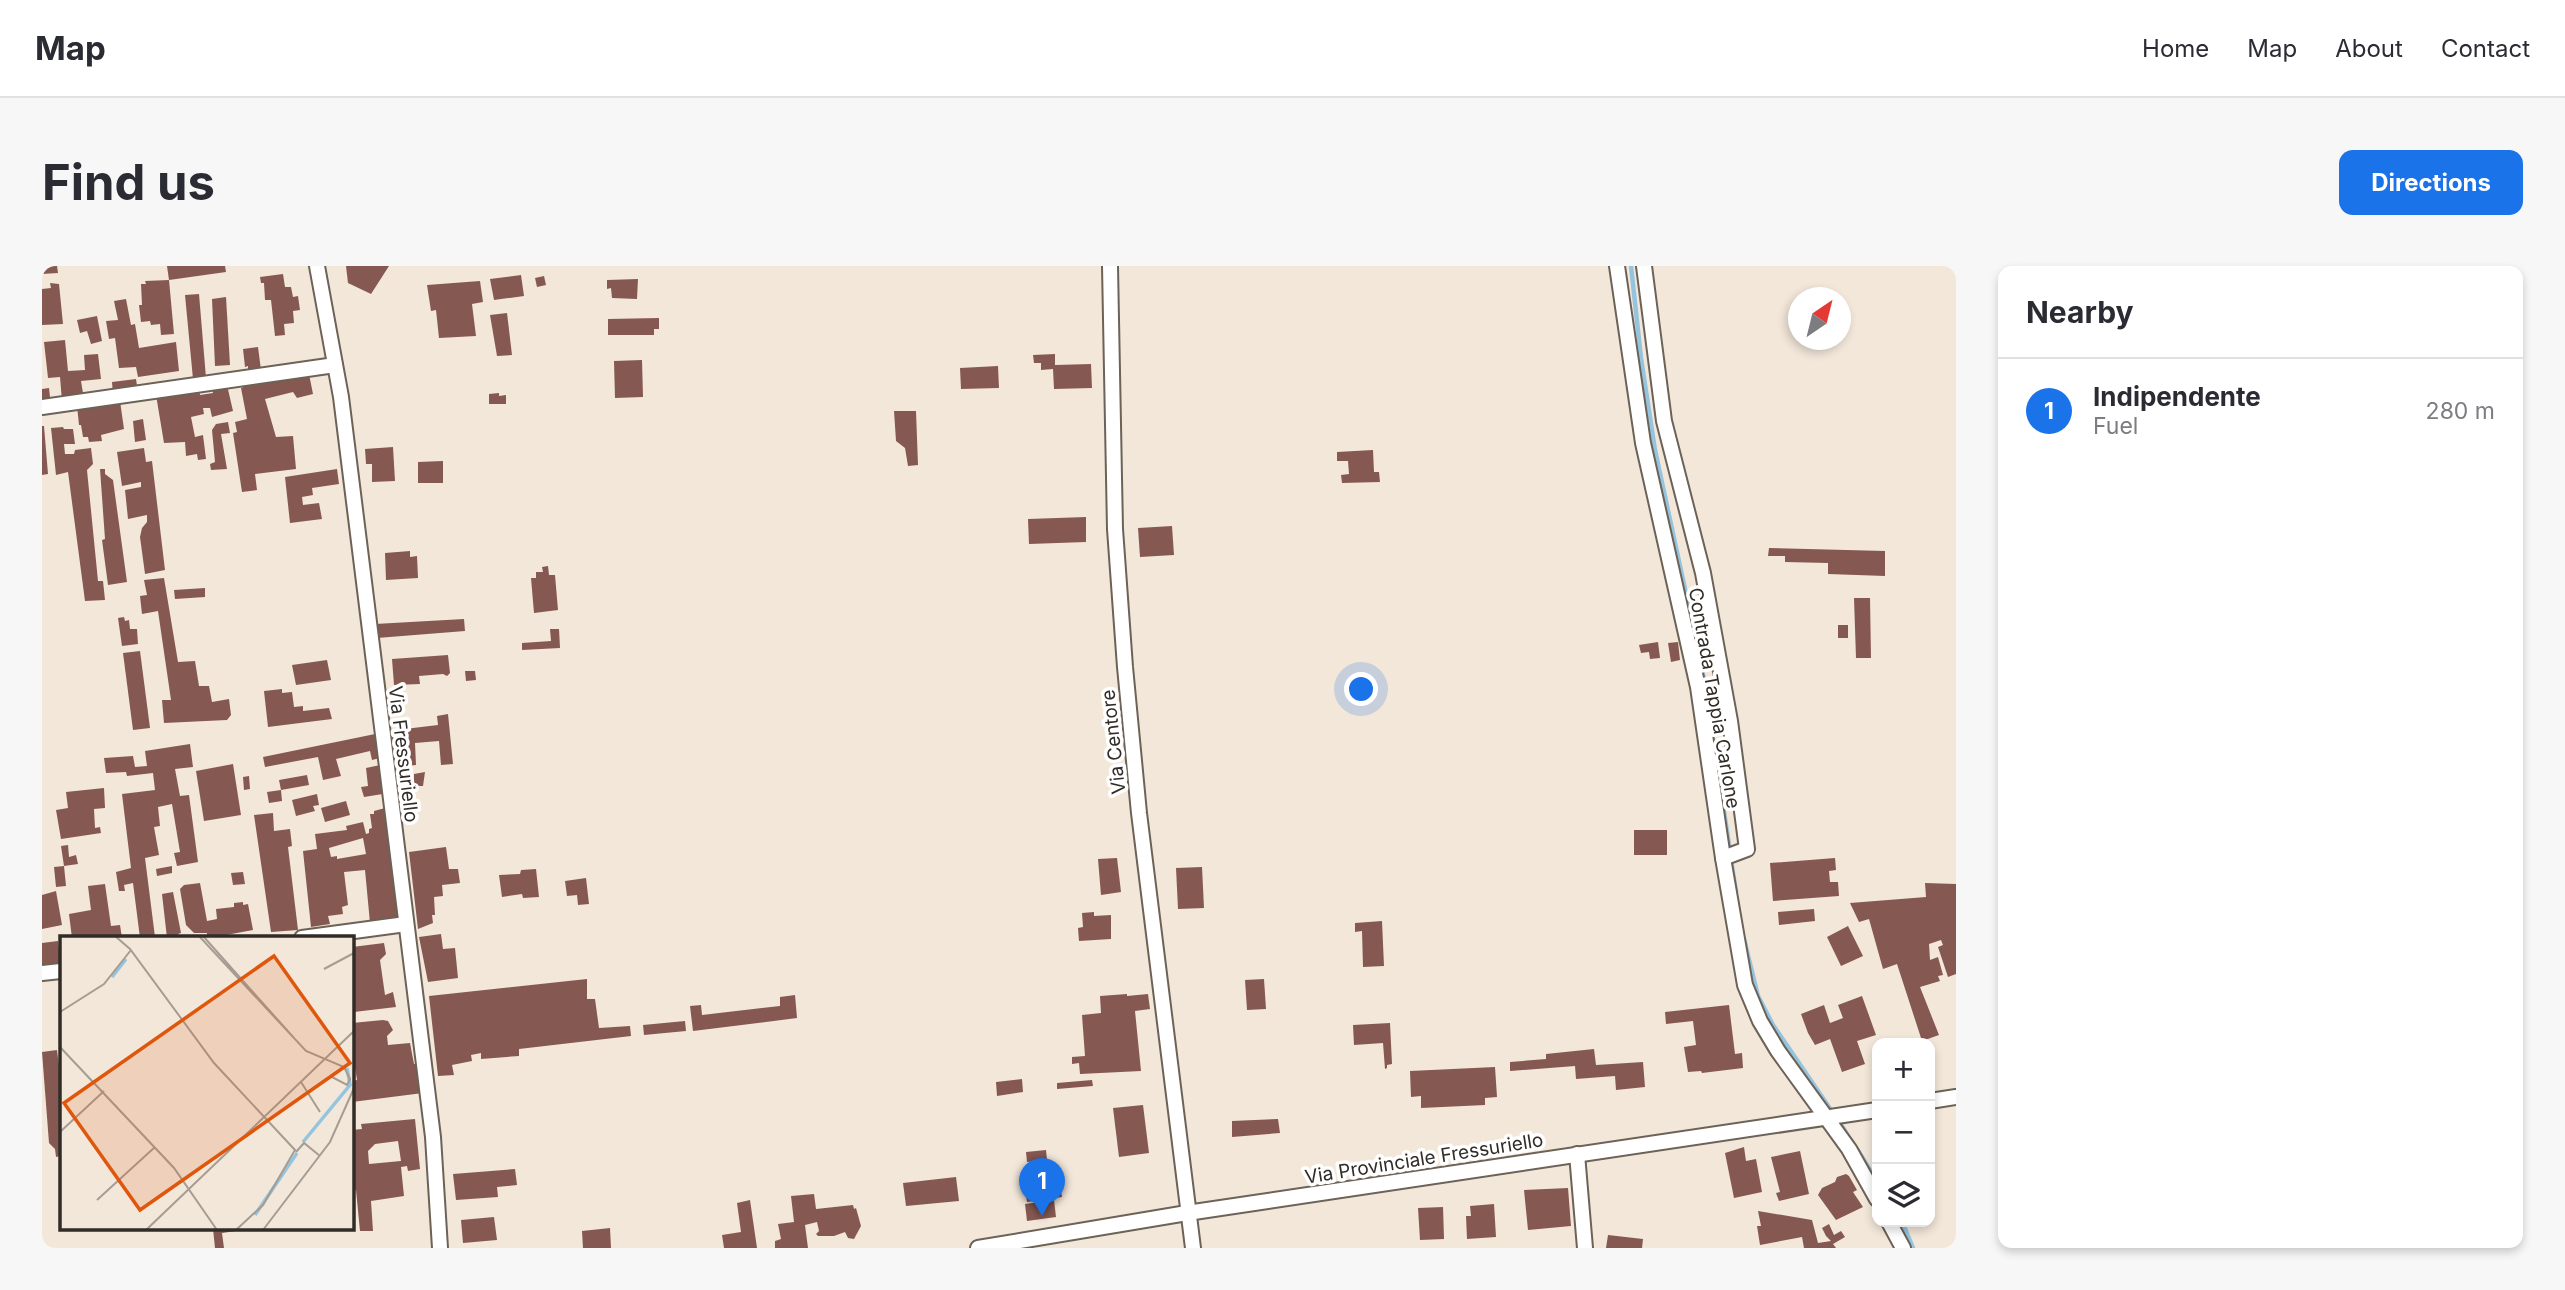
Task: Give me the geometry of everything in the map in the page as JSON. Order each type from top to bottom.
[{"type":"street","name":"Via Fressuriello","points":[[317,266],[341,397],[433,1137],[440,1248]]},
{"type":"street","name":"Via Centore","points":[[1110,266],[1115,528],[1125,667],[1139,813],[1193,1248]]},
{"type":"street","name":"Contrada Tappia Carlone","points":[[1617,266],[1643,443],[1698,687],[1745,985],[1760,1021],[1791,1070],[1849,1149],[1872,1190]]},
{"type":"street","points":[[1644,266],[1664,421],[1703,573],[1730,721],[1747,849],[1723,858]]},
{"type":"street","points":[[42,407],[335,365]]},
{"type":"street","points":[[317,936],[406,924]]},
{"type":"street","points":[[42,973],[60,971]]},
{"type":"street","points":[[1935,1100],[1956,1097]]},
{"type":"street","name":"Via Provinciale Fressuriello","points":[[978,1248],[1187,1213],[1872,1111]]},
{"type":"street","points":[[1577,1154],[1586,1248]]},
{"type":"street","points":[[1892,1227],[1903,1248]]},
{"type":"building","points":[[42,266],[57,266],[58,273],[42,274]]},
{"type":"building","points":[[167,266],[225,266],[226,272],[169,280]]},
{"type":"building","points":[[346,266],[389,266],[371,294],[348,283]]},
{"type":"building","points":[[283,274],[285,287],[291,287],[293,297],[298,296],[300,310],[293,311],[294,323],[284,324],[285,335],[275,336],[271,300],[265,300],[264,283],[261,283],[260,277]]},
{"type":"building","points":[[521,275],[524,296],[494,300],[490,279]]},
{"type":"building","points":[[544,276],[546,285],[537,287],[535,278]]},
{"type":"building","points":[[638,279],[637,299],[612,298],[611,288],[607,289],[607,280]]},
{"type":"building","points":[[169,280],[174,334],[161,335],[160,324],[141,322],[141,284],[146,284],[145,281]]},
{"type":"building","points":[[480,281],[483,302],[472,304],[476,336],[439,338],[436,310],[431,311],[427,285]]},
{"type":"building","points":[[50,283],[59,284],[63,324],[42,325],[42,289],[51,288]]},
{"type":"building","points":[[199,294],[206,378],[193,379],[185,295]]},
{"type":"building","points":[[226,297],[230,365],[215,366],[212,299]]},
{"type":"building","points":[[126,299],[131,325],[135,324],[139,348],[176,342],[179,371],[138,377],[136,367],[119,368],[115,338],[109,339],[106,321],[118,320],[114,301]]},
{"type":"building","points":[[507,313],[512,355],[497,356],[490,315]]},
{"type":"building","points":[[97,316],[102,341],[91,344],[87,331],[80,333],[77,320]]},
{"type":"building","points":[[659,318],[659,329],[654,329],[654,335],[608,335],[608,319]]},
{"type":"building","points":[[65,340],[68,371],[85,370],[84,355],[98,354],[101,379],[81,381],[84,399],[62,401],[60,377],[48,378],[44,342]]},
{"type":"building","points":[[258,347],[261,370],[248,372],[243,349]]},
{"type":"building","points":[[1055,354],[1055,365],[1091,364],[1092,388],[1054,389],[1053,369],[1041,370],[1041,363],[1034,363],[1033,355]]},
{"type":"building","points":[[642,360],[643,397],[615,398],[614,361]]},
{"type":"building","points":[[998,366],[999,388],[961,389],[960,368]]},
{"type":"building","points":[[309,374],[313,394],[297,398],[293,392],[265,399],[276,437],[293,436],[296,469],[255,474],[257,490],[242,492],[233,433],[237,432],[235,422],[247,419],[241,388],[246,386],[245,382]]},
{"type":"building","points":[[136,379],[138,392],[113,395],[112,382]]},
{"type":"building","points":[[227,385],[233,411],[212,417],[210,408],[203,408],[204,414],[191,417],[195,437],[203,435],[206,459],[198,460],[197,454],[186,456],[185,442],[164,443],[156,395],[199,388],[200,395],[213,393],[212,388]]},
{"type":"building","points":[[49,388],[51,406],[42,407],[42,389]]},
{"type":"building","points":[[499,393],[499,396],[506,395],[506,404],[489,404],[489,394]]},
{"type":"building","points":[[120,401],[124,429],[101,435],[102,441],[89,442],[88,437],[83,437],[77,406]]},
{"type":"building","points":[[894,411],[916,411],[918,465],[908,466],[905,448],[896,441]]},
{"type":"building","points":[[143,419],[146,440],[135,442],[133,421]]},
{"type":"building","points":[[228,422],[230,433],[221,434],[227,469],[211,470],[210,464],[215,462],[212,430],[216,424]]},
{"type":"building","points":[[42,426],[48,474],[42,475]]},
{"type":"building","points":[[51,428],[73,429],[75,444],[64,444],[65,454],[91,448],[93,464],[87,470],[98,581],[103,581],[105,600],[85,601],[68,472],[56,475]]},
{"type":"building","points":[[393,447],[395,481],[372,482],[372,464],[366,464],[365,449]]},
{"type":"building","points":[[144,448],[146,462],[152,461],[165,570],[145,574],[140,537],[147,522],[147,515],[128,519],[125,490],[141,487],[141,482],[122,486],[117,452]]},
{"type":"building","points":[[1373,450],[1374,472],[1379,472],[1380,482],[1342,483],[1341,475],[1349,474],[1348,461],[1337,461],[1337,452]]},
{"type":"building","points":[[443,461],[443,483],[418,483],[418,462]]},
{"type":"building","points":[[100,469],[105,469],[105,474],[113,480],[127,582],[108,585],[102,540],[105,539]]},
{"type":"building","points":[[337,469],[339,484],[312,488],[313,495],[302,497],[303,505],[319,503],[322,519],[290,523],[285,477]]},
{"type":"building","points":[[1086,517],[1086,542],[1029,544],[1028,519]]},
{"type":"building","points":[[1172,526],[1174,555],[1140,557],[1138,528]]},
{"type":"building","points":[[1769,548],[1885,551],[1885,576],[1828,574],[1828,563],[1785,562],[1785,556],[1768,556]]},
{"type":"building","points":[[410,551],[410,557],[417,556],[418,578],[386,580],[385,553]]},
{"type":"building","points":[[548,566],[549,575],[555,575],[558,610],[534,613],[531,578],[536,578],[536,572],[543,572],[542,567]]},
{"type":"building","points":[[164,578],[178,662],[195,661],[199,686],[209,686],[212,702],[229,699],[231,715],[227,720],[164,723],[162,700],[171,700],[158,611],[142,614],[140,596],[147,595],[144,580]]},
{"type":"building","points":[[205,588],[205,597],[175,599],[174,590]]},
{"type":"building","points":[[1854,598],[1870,598],[1871,658],[1856,658]]},
{"type":"building","points":[[124,617],[125,621],[129,620],[130,629],[137,629],[138,644],[122,646],[118,618]]},
{"type":"building","points":[[464,619],[465,631],[377,638],[375,624]]},
{"type":"building","points":[[1838,625],[1848,625],[1848,638],[1838,638]]},
{"type":"building","points":[[550,629],[559,629],[560,648],[522,650],[522,643],[551,641]]},
{"type":"building","points":[[1658,642],[1660,658],[1650,659],[1649,652],[1641,653],[1639,645]]},
{"type":"building","points":[[1678,642],[1680,660],[1671,662],[1668,643]]},
{"type":"building","points":[[140,651],[150,728],[133,730],[123,653]]},
{"type":"building","points":[[448,655],[450,673],[447,676],[419,676],[420,684],[394,685],[392,659]]},
{"type":"building","points":[[327,660],[331,680],[296,685],[292,665]]},
{"type":"building","points":[[465,671],[475,671],[476,680],[466,681]]},
{"type":"building","points":[[282,689],[282,693],[292,692],[294,707],[303,706],[303,711],[329,708],[332,719],[268,727],[264,691]]},
{"type":"building","points":[[448,714],[453,764],[441,765],[439,741],[415,743],[416,765],[404,766],[403,751],[399,752],[398,742],[390,742],[388,731],[438,725],[437,716]]},
{"type":"building","points":[[380,733],[384,757],[372,760],[370,751],[336,759],[341,776],[323,780],[318,757],[265,767],[263,757]]},
{"type":"building","points":[[190,744],[193,767],[175,769],[180,796],[189,795],[198,862],[177,866],[174,853],[180,852],[172,804],[158,807],[160,826],[154,827],[159,855],[145,858],[155,936],[140,936],[133,883],[124,885],[125,891],[119,891],[116,872],[131,868],[122,794],[155,790],[153,773],[127,776],[126,772],[106,773],[104,758],[133,756],[135,767],[147,766],[145,751]]},
{"type":"building","points":[[233,764],[241,815],[204,821],[196,771]]},
{"type":"building","points":[[385,764],[389,793],[364,797],[361,787],[368,786],[366,768]]},
{"type":"building","points":[[425,772],[423,786],[412,786],[414,774]]},
{"type":"building","points":[[307,775],[309,785],[281,790],[279,780]]},
{"type":"building","points":[[249,776],[250,789],[244,790],[243,777]]},
{"type":"building","points":[[104,788],[105,808],[94,809],[95,828],[100,827],[101,833],[61,839],[56,810],[68,808],[66,792]]},
{"type":"building","points":[[281,790],[282,801],[269,803],[267,792]]},
{"type":"building","points":[[317,794],[319,805],[313,806],[315,811],[296,816],[292,800]]},
{"type":"building","points":[[346,801],[350,815],[325,822],[321,808]]},
{"type":"building","points":[[385,808],[391,810],[399,918],[370,923],[365,870],[344,872],[348,905],[342,907],[343,914],[328,916],[330,924],[311,927],[303,851],[317,849],[315,834],[347,830],[346,826],[363,822],[366,834],[369,833],[372,828],[370,814],[374,814],[374,811]],"holes":[[[363,838],[366,854],[337,859],[337,856],[331,857],[329,848]]]},
{"type":"building","points":[[273,813],[274,831],[290,829],[292,846],[288,847],[298,930],[271,932],[254,815]]},
{"type":"building","points":[[1634,830],[1667,830],[1667,855],[1634,855]]},
{"type":"building","points":[[68,845],[69,857],[76,855],[78,864],[64,866],[61,846]]},
{"type":"building","points":[[446,847],[449,869],[458,869],[460,883],[442,885],[443,896],[434,897],[433,923],[418,929],[409,852]]},
{"type":"building","points":[[1117,858],[1121,892],[1101,895],[1098,859]]},
{"type":"building","points":[[1835,858],[1836,870],[1829,871],[1830,882],[1838,882],[1839,896],[1773,901],[1770,863]]},
{"type":"building","points":[[64,866],[66,886],[56,887],[54,867]]},
{"type":"building","points":[[172,866],[172,873],[157,876],[156,869]]},
{"type":"building","points":[[1202,867],[1204,908],[1178,909],[1176,868]]},
{"type":"building","points":[[536,869],[539,897],[523,898],[522,894],[502,897],[499,875],[520,874],[521,870]]},
{"type":"building","points":[[243,872],[245,884],[233,885],[231,873]]},
{"type":"building","points":[[586,878],[589,904],[578,905],[577,895],[567,896],[565,881]]},
{"type":"building","points":[[200,883],[207,921],[217,919],[216,909],[234,907],[234,903],[248,904],[253,930],[221,936],[194,933],[186,925],[180,889],[184,885]]},
{"type":"building","points":[[1925,883],[1956,884],[1956,974],[1948,977],[1938,947],[1943,945],[1941,940],[1929,944],[1930,960],[1938,957],[1943,975],[1938,976],[1940,981],[1920,987],[1939,1035],[1921,1038],[1897,964],[1883,969],[1869,919],[1859,922],[1850,903],[1926,897]]},
{"type":"building","points":[[105,884],[111,926],[120,925],[122,936],[72,936],[69,914],[91,910],[88,886]]},
{"type":"building","points":[[56,891],[62,925],[42,929],[42,895]]},
{"type":"building","points":[[173,892],[181,933],[178,936],[167,936],[162,894]]},
{"type":"building","points":[[1814,909],[1815,921],[1779,925],[1778,912]]},
{"type":"building","points":[[1094,912],[1094,916],[1111,915],[1111,939],[1079,941],[1078,928],[1083,927],[1082,913]]},
{"type":"building","points":[[1382,921],[1384,966],[1363,967],[1362,931],[1355,932],[1355,923]]},
{"type":"building","points":[[1848,926],[1863,956],[1841,966],[1827,937]]},
{"type":"building","points":[[441,934],[443,949],[455,948],[458,978],[428,982],[419,937]]},
{"type":"building","points":[[58,941],[60,964],[42,967],[42,943]]},
{"type":"building","points":[[384,943],[386,954],[380,960],[385,995],[393,992],[396,1007],[354,1012],[354,947]]},
{"type":"building","points":[[587,979],[587,999],[595,999],[599,1028],[630,1026],[631,1036],[519,1049],[519,1056],[481,1059],[481,1053],[471,1055],[472,1061],[452,1065],[454,1075],[438,1076],[429,996]]},
{"type":"building","points":[[1264,979],[1266,1009],[1247,1010],[1245,980]]},
{"type":"building","points":[[1148,994],[1150,1009],[1135,1011],[1141,1071],[1080,1074],[1079,1063],[1072,1064],[1072,1057],[1085,1056],[1082,1015],[1101,1013],[1100,996]]},
{"type":"building","points":[[795,995],[797,1018],[693,1031],[690,1006],[701,1005],[702,1015],[780,1006],[780,997]]},
{"type":"building","points":[[1862,996],[1876,1035],[1857,1041],[1865,1064],[1842,1072],[1830,1039],[1815,1045],[1801,1014],[1824,1005],[1830,1023],[1843,1018],[1838,1005]]},
{"type":"building","points":[[1729,1005],[1735,1054],[1742,1053],[1743,1068],[1688,1072],[1684,1047],[1696,1045],[1693,1021],[1666,1024],[1665,1012]]},
{"type":"building","points":[[388,1021],[393,1030],[387,1036],[388,1045],[410,1043],[414,1064],[420,1063],[423,1093],[354,1102],[354,1081],[357,1080],[354,1023]]},
{"type":"building","points":[[685,1021],[686,1031],[644,1035],[643,1025]]},
{"type":"building","points":[[1390,1023],[1392,1064],[1385,1069],[1383,1043],[1354,1045],[1353,1025]]},
{"type":"building","points":[[1594,1049],[1596,1065],[1643,1062],[1645,1087],[1616,1090],[1615,1076],[1576,1079],[1575,1066],[1510,1071],[1510,1062],[1546,1059],[1546,1054]]},
{"type":"building","points":[[57,1050],[60,1074],[60,1156],[56,1157],[55,1149],[49,1143],[42,1052]]},
{"type":"building","points":[[1495,1067],[1497,1097],[1485,1098],[1485,1105],[1421,1108],[1421,1096],[1411,1097],[1410,1071]]},
{"type":"building","points":[[1022,1079],[1023,1092],[997,1096],[996,1082]]},
{"type":"building","points":[[1092,1080],[1093,1086],[1057,1089],[1057,1083]]},
{"type":"building","points":[[1143,1105],[1149,1153],[1119,1157],[1113,1108]]},
{"type":"building","points":[[415,1119],[420,1169],[408,1171],[407,1166],[401,1167],[404,1196],[371,1201],[373,1231],[360,1231],[354,1190],[354,1130],[362,1129],[361,1124]],"holes":[[[398,1141],[401,1161],[369,1164],[368,1151],[375,1144]]]},
{"type":"building","points":[[1278,1119],[1280,1133],[1232,1137],[1232,1121]]},
{"type":"building","points":[[1744,1147],[1746,1161],[1756,1159],[1762,1192],[1734,1198],[1725,1153]]},
{"type":"building","points":[[1046,1150],[1047,1160],[1027,1162],[1026,1152]]},
{"type":"building","points":[[1800,1151],[1809,1194],[1779,1201],[1776,1193],[1780,1192],[1771,1157]]},
{"type":"building","points":[[515,1169],[517,1185],[497,1187],[498,1197],[456,1200],[453,1174]]},
{"type":"building","points":[[1846,1174],[1857,1190],[1853,1192],[1863,1207],[1836,1220],[1818,1195],[1822,1188]]},
{"type":"building","points":[[956,1177],[959,1201],[906,1206],[903,1183]]},
{"type":"building","points":[[1059,1178],[1062,1197],[1027,1202],[1024,1183]]},
{"type":"building","points":[[1568,1188],[1571,1226],[1528,1230],[1524,1190]]},
{"type":"building","points":[[814,1194],[816,1209],[853,1205],[854,1209],[856,1208],[861,1226],[854,1239],[848,1238],[845,1232],[834,1236],[818,1236],[817,1222],[805,1225],[808,1248],[775,1248],[775,1241],[781,1239],[778,1224],[794,1222],[791,1196]]},
{"type":"building","points":[[750,1200],[757,1248],[724,1248],[722,1235],[741,1232],[737,1203]]},
{"type":"building","points":[[1054,1200],[1056,1217],[1027,1221],[1025,1204]]},
{"type":"building","points":[[1494,1204],[1496,1237],[1467,1239],[1466,1216],[1471,1216],[1470,1206]]},
{"type":"building","points":[[1443,1207],[1444,1239],[1420,1240],[1418,1208]]},
{"type":"building","points":[[1758,1211],[1812,1220],[1818,1243],[1831,1241],[1822,1228],[1829,1224],[1834,1235],[1841,1231],[1845,1237],[1833,1244],[1836,1248],[1804,1248],[1802,1237],[1760,1245],[1757,1226],[1761,1226]]},
{"type":"building","points":[[494,1217],[497,1240],[463,1243],[461,1220]]},
{"type":"building","points":[[610,1228],[611,1248],[583,1248],[582,1231]]},
{"type":"building","points":[[213,1230],[243,1230],[222,1233],[224,1248],[215,1248]]},
{"type":"building","points":[[1608,1235],[1643,1239],[1642,1248],[1606,1248]]},
{"type":"waterway","points":[[1631,266],[1655,450],[1702,668],[1730,851]]},
{"type":"waterway","points":[[1731,860],[1736,892]]},
{"type":"waterway","points":[[1744,939],[1758,996],[1773,1025],[1833,1113]]},
{"type":"waterway","points":[[1838,1120],[1852,1142]]},
{"type":"waterway","points":[[1857,1149],[1872,1173]]},
{"type":"waterway","points":[[1904,1227],[1913,1248]]},
{"type":"place","name":"Indipendente","points":[[1042,1216]]}]
